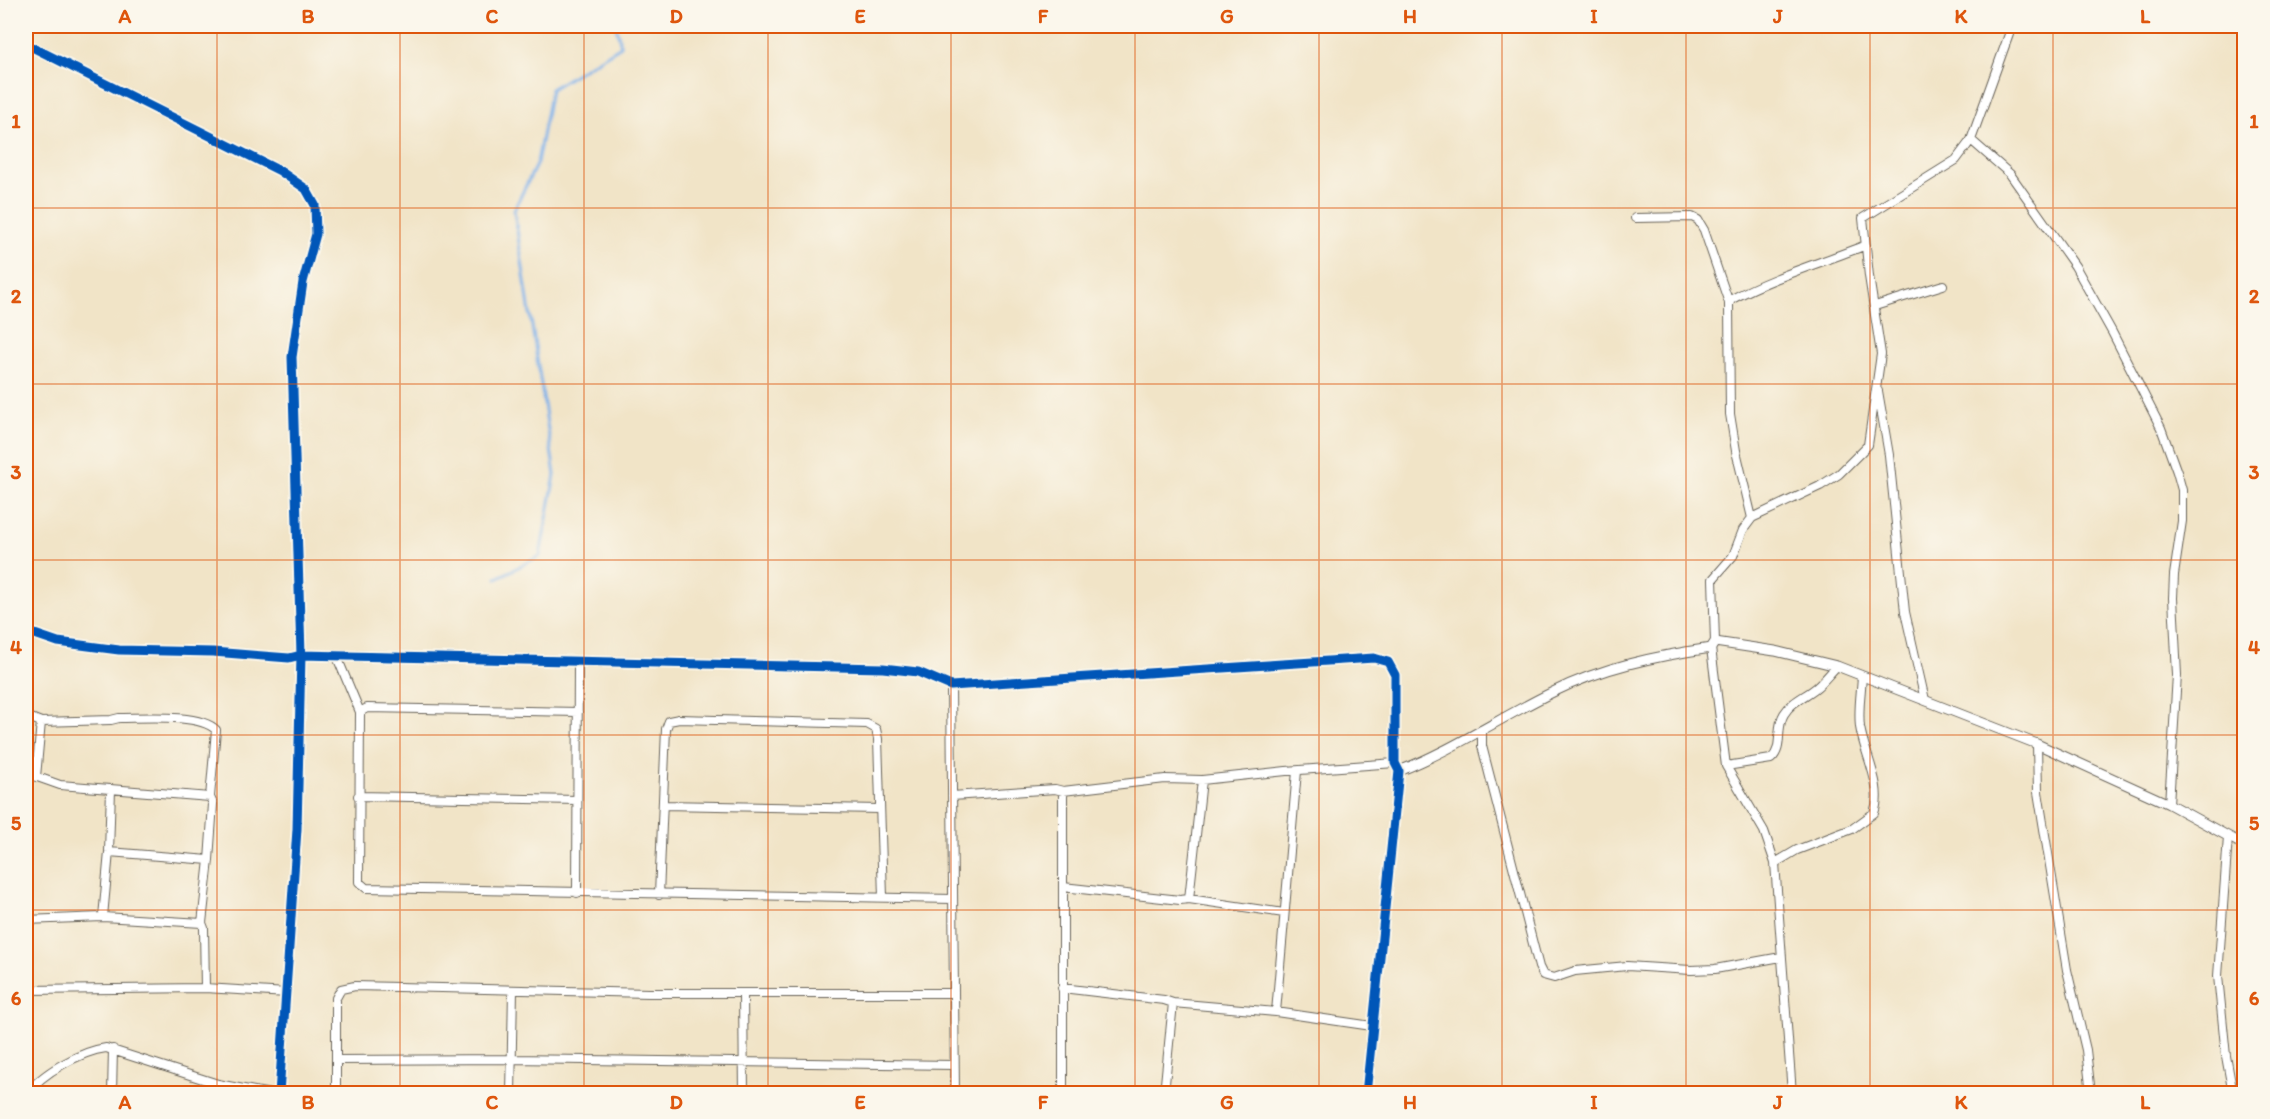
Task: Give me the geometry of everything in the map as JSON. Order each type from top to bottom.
[{"type":"street","points":[[1791,1094],[1775,863],[1764,831],[1726,766],[1713,645],[1713,579],[1733,556],[1743,530],[1752,518],[1820,486],[1839,474],[1868,445],[1881,354],[1863,218],[1956,160],[1971,140],[2012,26]]},
{"type":"street","points":[[26,44],[280,171],[306,189],[315,205],[316,234],[303,282],[292,357],[301,655],[297,829],[279,1094]]},
{"type":"street","points":[[1971,140],[2010,174],[2075,266],[2161,428],[2177,472],[2182,490],[2182,520],[2174,575],[2177,675],[2169,804]]},
{"type":"street","points":[[1635,218],[1692,217],[1698,220],[1704,230],[1729,303],[1730,414],[1752,518]]},
{"type":"street","points":[[1729,303],[1736,297],[1779,276],[1816,265],[1866,245]]},
{"type":"street","points":[[1875,306],[1943,285]]},
{"type":"street","points":[[1877,384],[1889,455],[1905,612],[1925,700]]},
{"type":"street","points":[[26,631],[58,642],[120,650],[213,652],[288,658],[301,655],[883,668],[918,672],[951,686],[1374,658],[1388,662],[1395,675],[1397,767],[1366,1094]]},
{"type":"street","points":[[952,795],[1055,789],[1063,791],[1165,779],[1202,780],[1286,771],[1397,767],[1482,730],[1554,691],[1597,673],[1641,659],[1713,645],[1775,651],[1837,666],[2037,744],[2169,804],[2244,845]]},
{"type":"street","points":[[337,657],[360,712],[358,875],[359,882],[366,888],[953,899]]},
{"type":"street","points":[[577,892],[578,661]]},
{"type":"street","points":[[1726,766],[1771,759],[1779,746],[1779,725],[1784,714],[1795,701],[1816,688],[1837,666]]},
{"type":"street","points":[[1775,863],[1797,850],[1852,829],[1874,813],[1877,793],[1863,745],[1859,714],[1863,676]]},
{"type":"street","points":[[951,686],[955,1094]]},
{"type":"street","points":[[360,712],[367,708],[578,712]]},
{"type":"street","points":[[26,716],[41,722],[129,718],[193,720],[211,725],[216,730],[210,797],[213,804],[209,860],[201,923],[204,928],[205,988]]},
{"type":"street","points":[[659,895],[666,729],[669,721],[679,719],[867,723],[876,729],[883,897]]},
{"type":"street","points":[[36,777],[41,722]]},
{"type":"street","points":[[1482,730],[1482,746],[1502,828],[1543,975],[1554,978],[1575,971],[1627,966],[1690,970],[1715,969],[1781,957]]},
{"type":"street","points":[[2037,744],[2038,792],[2067,970],[2086,1050],[2091,1094]]},
{"type":"street","points":[[1276,1012],[1296,771]]},
{"type":"street","points":[[26,773],[60,785],[210,797]]},
{"type":"street","points":[[1189,899],[1202,780]]},
{"type":"street","points":[[103,917],[109,852],[111,789]]},
{"type":"street","points":[[1063,791],[1063,1092],[1087,1094]]},
{"type":"street","points":[[358,795],[577,800]]},
{"type":"street","points":[[663,805],[880,809]]},
{"type":"street","points":[[2228,837],[2218,976],[2226,1056],[2233,1094]]},
{"type":"street","points":[[109,852],[209,860]]},
{"type":"street","points":[[1064,887],[1180,900],[1189,899],[1284,913]]},
{"type":"street","points":[[26,920],[103,917],[201,923]]},
{"type":"street","points":[[336,1094],[336,998],[341,989],[355,986],[743,994],[953,993]]},
{"type":"street","points":[[26,990],[205,988],[287,993]]},
{"type":"street","points":[[1062,988],[1173,1003],[1276,1012],[1372,1026]]},
{"type":"street","points":[[511,1094],[513,990]]},
{"type":"street","points":[[743,994],[744,1094]]},
{"type":"street","points":[[1164,1094],[1173,1003]]},
{"type":"street","points":[[27,1094],[49,1071],[96,1049],[113,1049],[218,1084],[270,1094]]},
{"type":"street","points":[[112,1094],[113,1049]]},
{"type":"street","points":[[336,1060],[512,1059],[954,1065]]},
{"type":"waterway","points":[[497,578],[540,556],[555,475],[514,210],[537,163],[551,89],[621,46],[616,26]]},
{"type":"cycle path","points":[[26,44],[280,171],[306,189],[315,205],[316,234],[303,282],[292,357],[301,655],[289,658],[213,652],[119,650],[58,642],[26,631]]},
{"type":"cycle path","points":[[279,1094],[297,829],[301,655],[883,668],[918,672],[951,686],[1374,658],[1388,662],[1395,675],[1395,763],[1399,771],[1366,1094]]}]
